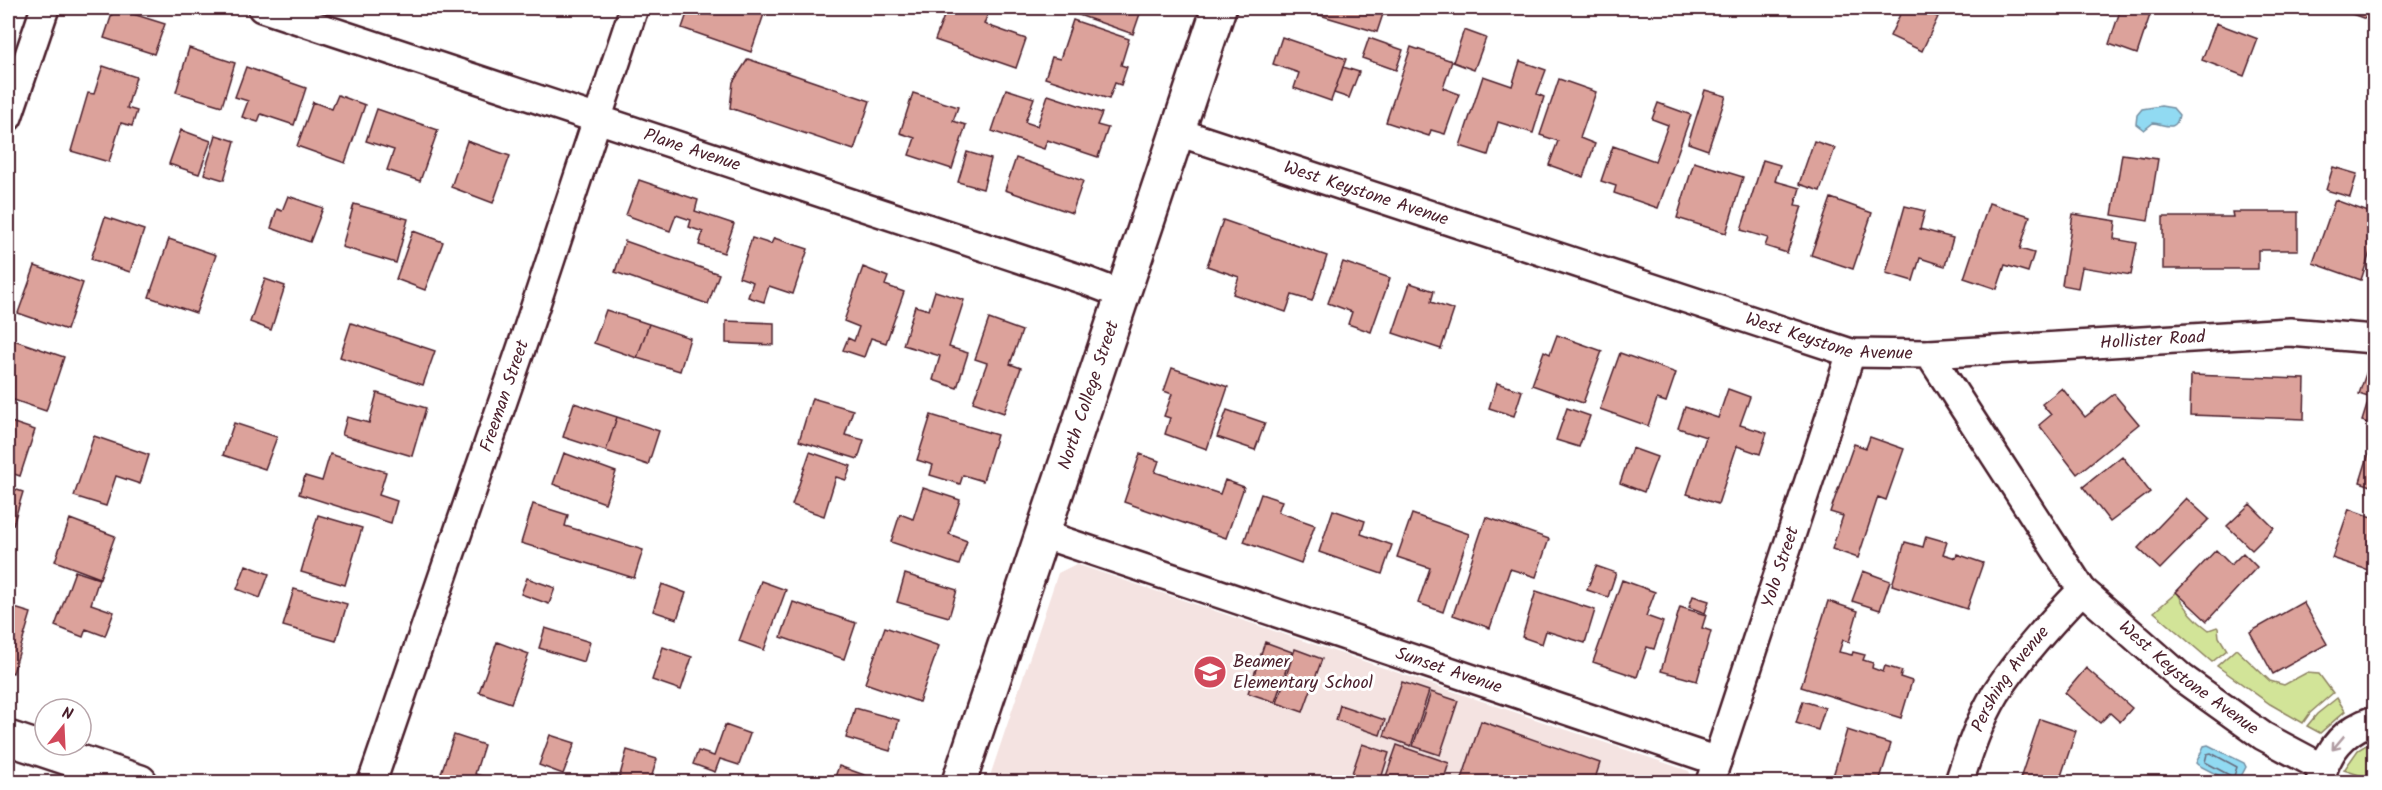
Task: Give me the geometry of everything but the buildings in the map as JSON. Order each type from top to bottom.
[{"type":"street","points":[[8,117],[45,8]]},
{"type":"street","name":"Plane Avenue","points":[[262,8],[1084,280],[1123,295]]},
{"type":"street","name":"Freeman Street","points":[[372,783],[524,340],[634,8]]},
{"type":"street","name":"North College Street","points":[[959,783],[1220,8]]},
{"type":"street","name":"West Keystone Avenue","points":[[1178,132],[1851,353],[1929,354],[2082,590],[2182,678],[2321,775]]},
{"type":"street","name":"Hollister Road","points":[[1929,354],[2290,332],[2374,339]]},
{"type":"street","name":"Yolo Street","points":[[1714,772],[1851,353]]},
{"type":"street","name":"Sunset Avenue","points":[[1042,534],[1714,772]]},
{"type":"street","name":"Pershing Avenue","points":[[1959,783],[1975,734],[1996,694],[2028,650],[2082,590]]},
{"type":"street","points":[[2321,775],[2332,750],[2344,735],[2374,720]]},
{"type":"street","points":[[8,738],[138,782]]},
{"type":"shaded area","name":"Beamer Elementary School","points":[[1076,564],[1689,771],[1693,782],[988,782],[1058,573]]},
{"type":"green space","points":[[2177,592],[2187,608],[2209,630],[2218,628],[2219,637],[2227,650],[2212,662],[2154,612]]},
{"type":"green space","points":[[2236,649],[2270,681],[2284,685],[2306,673],[2319,674],[2333,693],[2310,713],[2303,723],[2270,704],[2217,666]]},
{"type":"green space","points":[[2337,698],[2345,711],[2320,733],[2307,726],[2317,714]]},
{"type":"green space","points":[[2374,740],[2374,780],[2344,770],[2358,750]]},
{"type":"water","points":[[2161,106],[2173,108],[2179,115],[2178,121],[2173,126],[2153,123],[2144,130],[2136,124],[2137,115],[2142,109]]},
{"type":"water","points":[[2208,745],[2244,763],[2246,767],[2238,782],[2231,782],[2196,763],[2204,746]]},
{"type":"place","name":"Beamer Elementary School","points":[[1210,672]]}]
